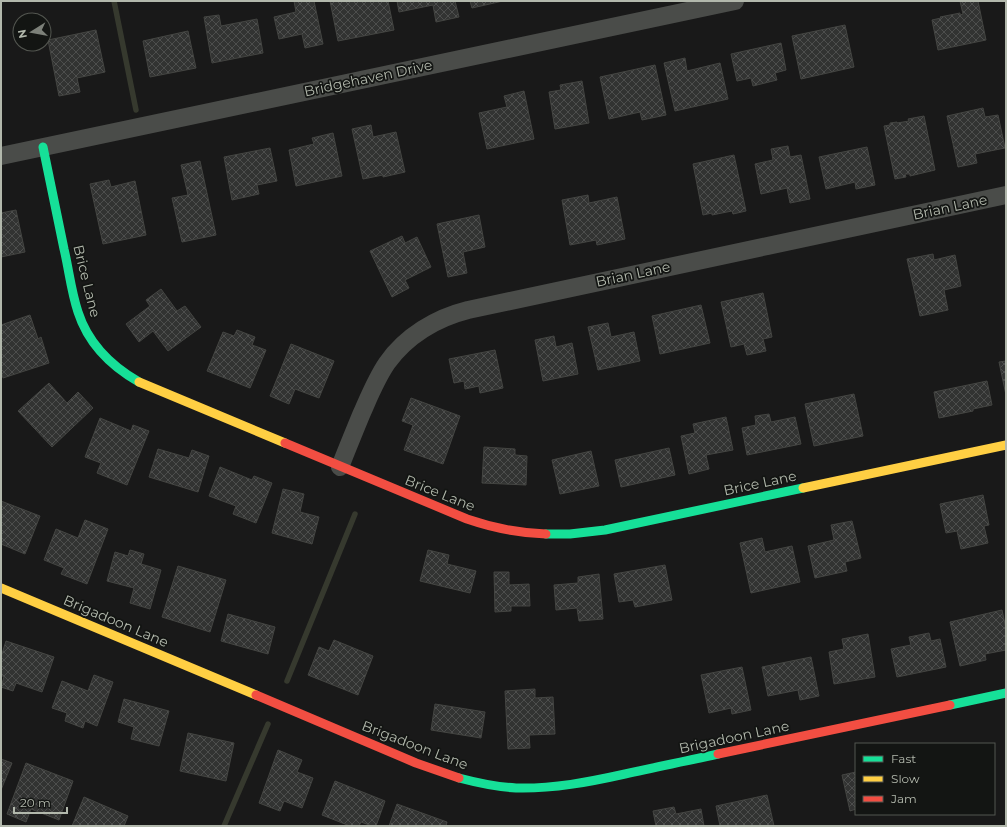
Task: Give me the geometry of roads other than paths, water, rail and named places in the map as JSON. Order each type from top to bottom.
[{"type":"street","name":"Bridgehaven Drive","points":[[1,156],[735,1]]},
{"type":"street","name":"Brice Lane","points":[[43,147],[76,301],[82,322],[101,352],[119,369],[138,381],[467,519],[511,531],[537,534],[566,534],[605,530],[1006,444]]},
{"type":"street","name":"Brian Lane","points":[[340,466],[370,394],[388,362],[420,331],[439,320],[459,312],[476,308],[1006,195]]},
{"type":"street","name":"Brigadoon Lane","points":[[1,588],[416,763],[461,779],[505,787],[545,787],[592,781],[1006,693]]},
{"type":"waterway","points":[[114,1],[136,110]]},
{"type":"waterway","points":[[287,681],[355,514]]},
{"type":"waterway","points":[[224,826],[268,724]]}]
